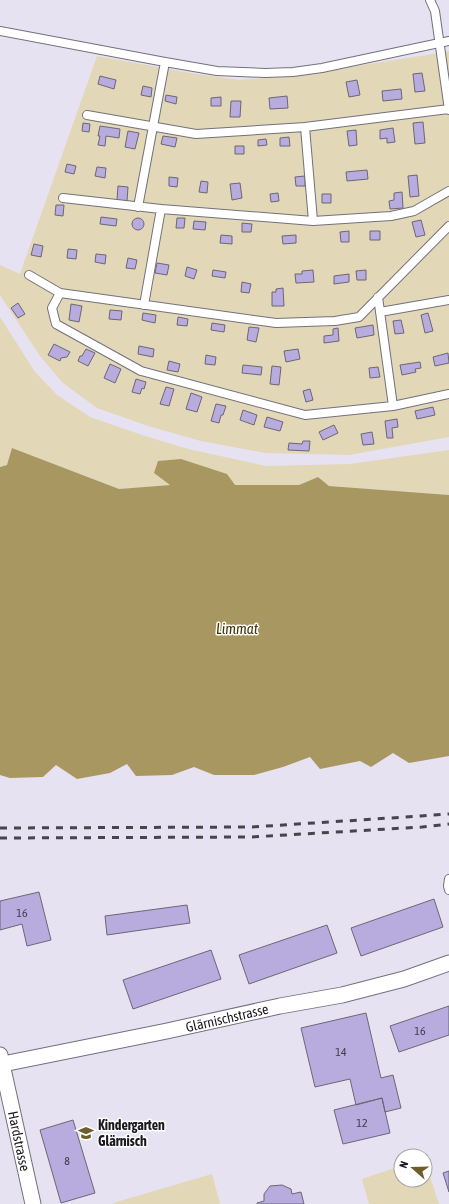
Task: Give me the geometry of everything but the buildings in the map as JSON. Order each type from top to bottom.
[{"type":"street","name":"Glärnischstrasse","points":[[1,1059],[167,1031],[280,1006],[342,995],[404,979],[449,963]]},
{"type":"street","name":"Hardstrasse","points":[[1,1059],[33,1204]]},
{"type":"lane","points":[[87,115],[196,134],[305,126],[449,110],[435,11],[430,0]]},
{"type":"lane","points":[[0,30],[217,71],[265,73],[293,72],[322,68],[449,41]]},
{"type":"lane","points":[[138,207],[165,62]]},
{"type":"lane","points":[[305,126],[313,221]]},
{"type":"lane","points":[[64,198],[138,207],[313,221],[391,216],[414,212],[449,191]]},
{"type":"lane","points":[[144,305],[161,209]]},
{"type":"lane","points":[[29,275],[60,293],[276,323],[335,321],[358,316],[449,226]]},
{"type":"lane","points":[[60,293],[52,308],[56,324],[142,371],[305,415],[393,406],[449,394]]},
{"type":"lane","points":[[378,297],[393,406]]},
{"type":"lane","points":[[380,312],[449,300]]},
{"type":"lane","points":[[449,879],[449,890]]},
{"type":"shaded area","points":[[449,51],[449,437],[349,455],[266,453],[201,441],[148,426],[97,408],[63,383],[40,356],[0,295],[0,265],[20,274],[97,56],[190,73],[239,80],[292,76]]},
{"type":"shaded area","points":[[0,317],[35,372],[57,395],[90,417],[188,449],[266,466],[350,464],[449,450],[449,495],[329,486],[318,477],[299,485],[171,485],[119,489],[12,448],[7,466],[0,467]]},
{"type":"shaded area","points":[[393,1169],[393,1188],[433,1188],[433,1186],[439,1204],[369,1204],[362,1179]]},
{"type":"shaded area","points":[[212,1174],[220,1204],[113,1203]]},
{"type":"water","name":"Limmat","points":[[12,448],[119,489],[170,485],[154,473],[158,461],[181,459],[227,474],[235,485],[299,485],[318,477],[329,486],[449,495],[449,756],[409,763],[393,753],[371,767],[360,761],[320,769],[310,757],[283,767],[254,775],[214,775],[194,767],[172,775],[136,776],[127,764],[110,773],[77,779],[56,765],[43,777],[10,778],[0,775],[0,467],[7,465]]},
{"type":"railway","points":[[0,828],[252,827],[449,814]]},
{"type":"railway","points":[[0,838],[251,837],[422,827],[449,824]]},
{"type":"place","name":"Kindergarten Glärnisch","points":[[86,1133]]}]
